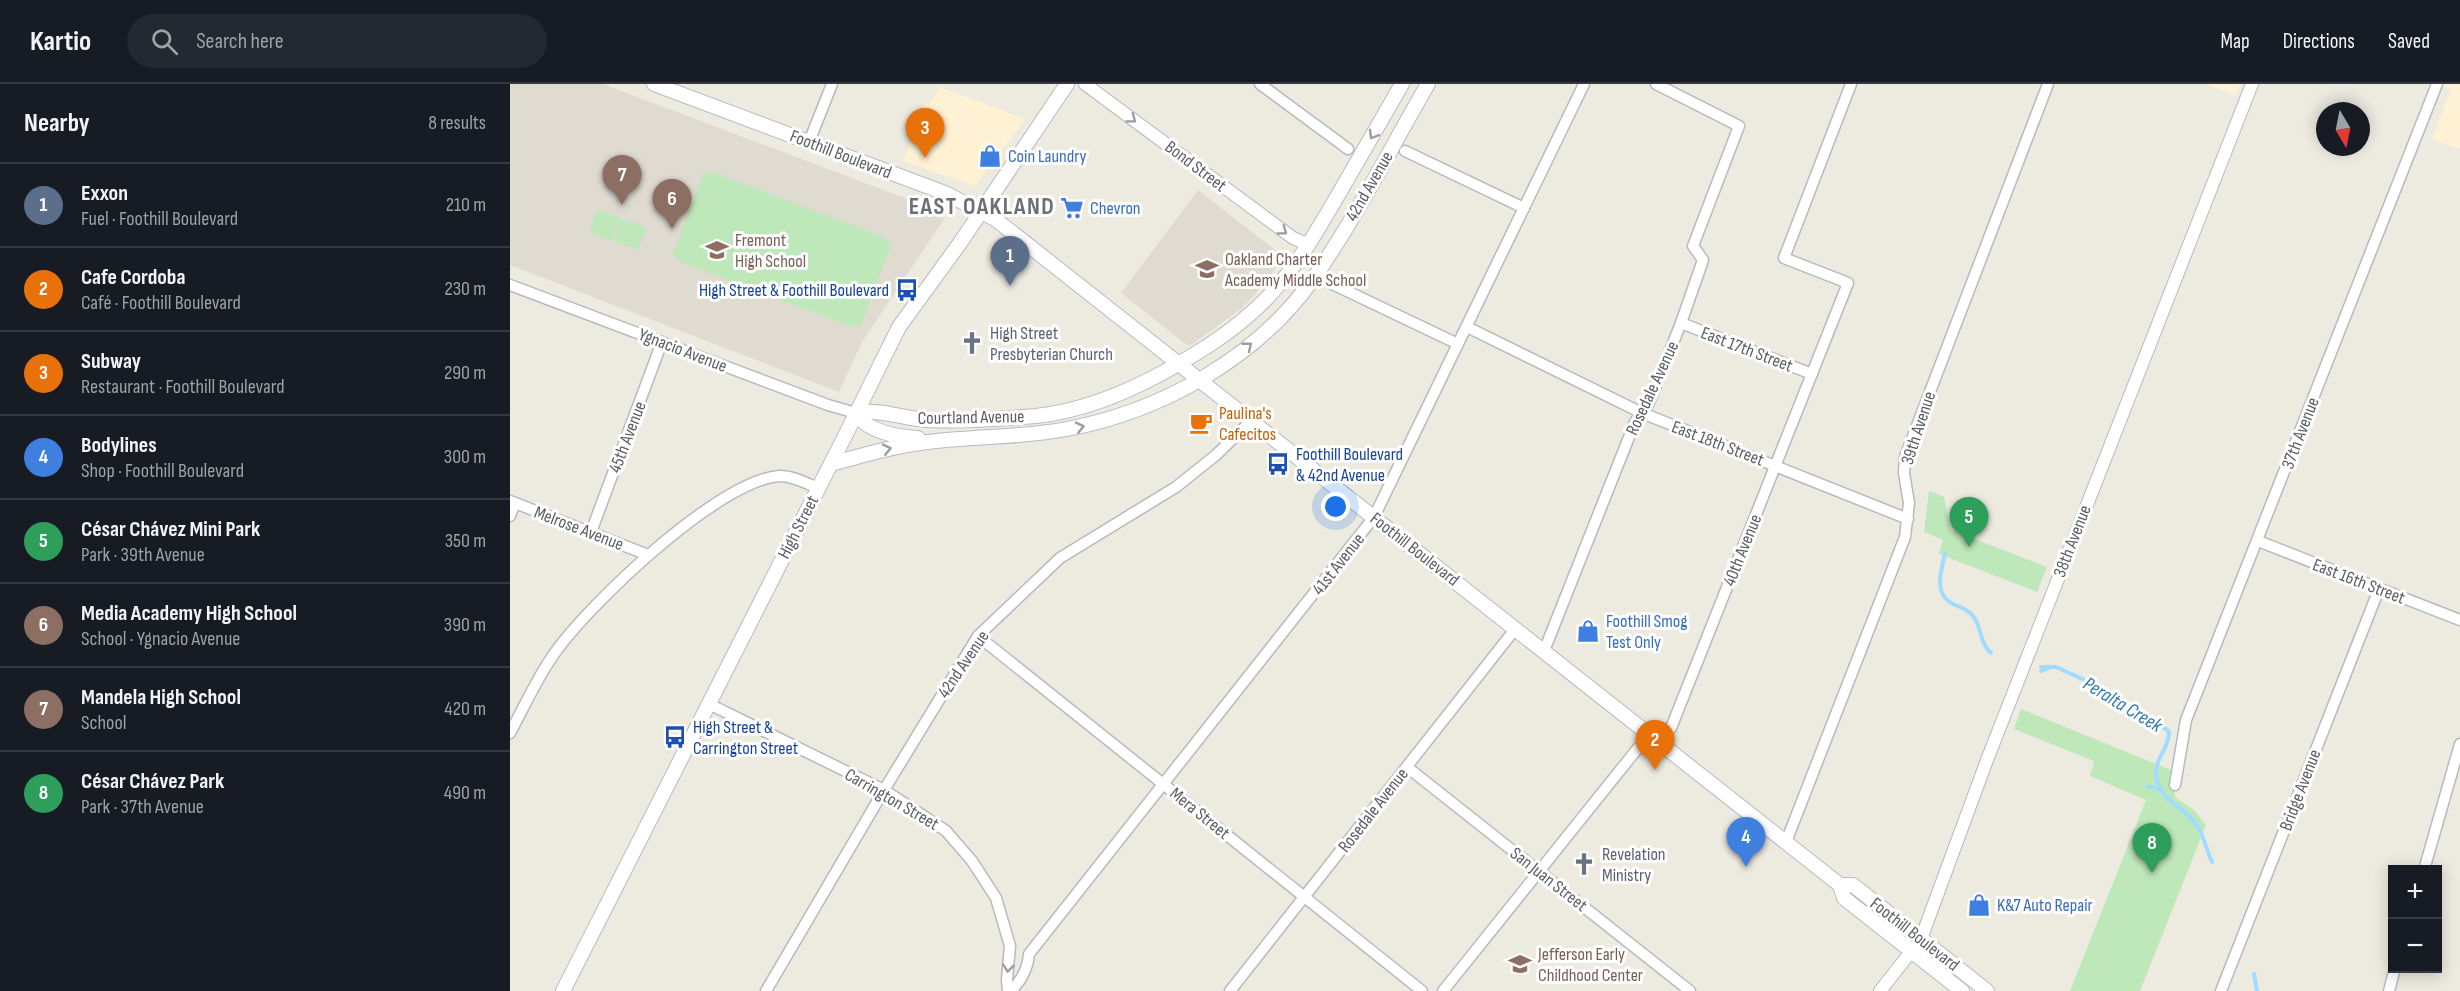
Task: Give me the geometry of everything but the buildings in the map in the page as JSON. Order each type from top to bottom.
[{"type":"main road","name":"Foothill Boulevard","points":[[654,84],[955,197],[981,210],[1010,229],[1840,885],[1844,898],[1962,991]]},
{"type":"main road","name":"High Street","points":[[563,991],[899,327],[960,243],[1067,84]]},
{"type":"main road","name":"42nd Avenue","points":[[1180,363],[1219,339],[1263,302],[1295,265],[1309,245],[1402,84]]},
{"type":"main road","points":[[1415,107],[1417,84]]},
{"type":"main road","name":"42nd Avenue","points":[[1200,379],[1236,356],[1274,323],[1313,279],[1346,227],[1428,84]]},
{"type":"main road","points":[[1309,245],[1324,245],[1346,227]]},
{"type":"main road","name":"Courtland Avenue","points":[[952,440],[909,438],[887,432],[860,420],[856,413],[866,411],[930,421],[1039,416],[1111,398],[1180,363]]},
{"type":"main road","name":"Courtland Avenue","points":[[831,464],[891,448],[952,440],[1042,434],[1094,423],[1142,408],[1200,379]]},
{"type":"main road","name":"Foothill Boulevard","points":[[1840,885],[1853,885],[1987,991]]},
{"type":"street","points":[[809,142],[832,84]]},
{"type":"street","name":"Bond Street","points":[[1085,84],[1293,238],[1309,245]]},
{"type":"street","points":[[1260,84],[1348,149]]},
{"type":"street","name":"41st Avenue","points":[[1009,991],[1018,983],[1028,964],[1029,954],[1374,517],[1584,84]]},
{"type":"street","name":"Rosedale Avenue","points":[[1544,651],[1635,422],[1648,405],[1682,323],[1703,260],[1693,246],[1739,126],[1656,84]]},
{"type":"street","name":"40th Avenue","points":[[1443,991],[1638,748],[1671,728],[1848,283],[1784,258],[1851,84]]},
{"type":"street","name":"39th Avenue","points":[[1786,842],[1905,537],[1909,503],[1904,473],[1905,458],[2048,84]]},
{"type":"street","name":"38th Avenue","points":[[1880,991],[1921,939],[1987,760],[2252,84]]},
{"type":"street","name":"37th Avenue","points":[[2175,785],[2186,720],[2437,84]]},
{"type":"street","points":[[1405,151],[1524,208]]},
{"type":"street","points":[[1328,282],[1458,344]]},
{"type":"street","name":"Ygnacio Avenue","points":[[510,285],[828,405],[856,413]]},
{"type":"street","name":"East 17th Street","points":[[1682,323],[1812,374]]},
{"type":"street","name":"East 18th Street","points":[[1467,327],[1642,413],[1908,519]]},
{"type":"street","name":"45th Avenue","points":[[591,532],[663,342]]},
{"type":"street","name":"42nd Avenue","points":[[766,991],[978,636],[1060,558],[1176,488],[1216,455],[1252,420]]},
{"type":"street","points":[[510,733],[555,653],[591,612],[648,555],[707,509],[742,488],[767,478],[793,477],[818,488]]},
{"type":"street","points":[[510,516],[512,502]]},
{"type":"street","name":"Melrose Avenue","points":[[512,502],[648,555]]},
{"type":"street","name":"East 16th Street","points":[[2258,541],[2460,620]]},
{"type":"street","name":"Bridge Avenue","points":[[2221,991],[2379,589]]},
{"type":"street","name":"Rosedale Avenue","points":[[1230,991],[1516,628]]},
{"type":"street","name":"Mera Street","points":[[978,636],[1422,991]]},
{"type":"street","name":"Carrington Street","points":[[709,704],[884,790],[946,831],[972,861],[996,898],[1010,946],[1006,979],[1009,991]]},
{"type":"street","points":[[2425,865],[2460,744]]},
{"type":"street","name":"San Juan Street","points":[[1407,767],[1690,991]]},
{"type":"street","points":[[1010,946],[1029,954]]},
{"type":"street","points":[[2389,991],[2394,973]]},
{"type":"shaded area","name":"Fremont High School","points":[[510,84],[603,84],[923,205],[944,219],[862,342],[839,392],[510,265]]},
{"type":"shaded area","points":[[2206,84],[2240,84],[2236,96]]},
{"type":"shaded area","points":[[2438,84],[2460,84],[2460,149],[2432,139],[2451,90]]},
{"type":"shaded area","points":[[940,87],[1025,119],[975,186],[903,161],[925,103],[929,104]]},
{"type":"shaded area","name":"Oakland Charter Academy Middle School","points":[[1198,190],[1283,256],[1267,281],[1241,309],[1191,345],[1187,345],[1121,293]]},
{"type":"green space","points":[[704,172],[711,174],[713,172],[886,238],[885,240],[892,243],[860,327],[853,324],[852,327],[679,261],[679,258],[672,256]]},
{"type":"green space","points":[[598,209],[622,219],[612,241],[589,232]]},
{"type":"green space","points":[[623,219],[647,228],[638,250],[614,241]]},
{"type":"green space","points":[[1929,491],[1944,497],[1951,530],[2047,567],[2037,592],[1939,554],[1943,540],[1924,532]]},
{"type":"green space","points":[[2021,709],[2171,770],[2175,797],[2194,810],[2206,825],[2140,991],[2070,991],[2146,800],[2090,776],[2094,761],[2014,729]]},
{"type":"waterway","name":"Peralta Creek","points":[[1945,554],[1940,582],[1943,594],[1947,600],[1973,616],[1984,644],[1991,653]]},
{"type":"waterway","name":"Peralta Creek","points":[[2041,667],[2056,667],[2100,687],[2109,697],[2161,725],[2169,732],[2169,738],[2156,769],[2158,785],[2162,792],[2198,827],[2212,862]]},
{"type":"waterway","name":"Peralta Creek","points":[[2041,671],[2049,668]]},
{"type":"waterway","name":"Peralta Creek","points":[[2148,786],[2158,789]]},
{"type":"waterway","name":"Peralta Creek","points":[[2254,974],[2257,991]]},
{"type":"place","name":"Coin Laundry","points":[[990,156]]},
{"type":"place","name":"Subway","points":[[925,158]]},
{"type":"place","name":"Mandela High School","points":[[622,205]]},
{"type":"place","name":"Chevron","points":[[1072,208]]},
{"type":"place","name":"Media Academy High School","points":[[672,229]]},
{"type":"place","name":"Fremont High School","points":[[717,250]]},
{"type":"place","name":"Oakland Charter Academy Middle School","points":[[1207,269]]},
{"type":"place","name":"Exxon","points":[[1010,286]]},
{"type":"place","name":"High Street & Foothill Boulevard","points":[[907,290]]},
{"type":"place","name":"High Street Presbyterian Church","points":[[972,343]]},
{"type":"place","name":"Paulina's Cafecitos","points":[[1201,423]]},
{"type":"place","name":"Foothill Boulevard & 42nd Avenue","points":[[1278,464]]},
{"type":"place","name":"César Chávez Mini Park","points":[[1969,547]]},
{"type":"place","name":"Foothill Smog Test Only","points":[[1588,631]]},
{"type":"place","name":"High Street & Carrington Street","points":[[675,737]]},
{"type":"place","name":"Cafe Cordoba","points":[[1655,770]]},
{"type":"place","name":"Revelation Ministry","points":[[1584,864]]},
{"type":"place","name":"Bodylines","points":[[1746,867]]},
{"type":"place","name":"César Chávez Park","points":[[2152,873]]},
{"type":"place","name":"K&7 Auto Repair","points":[[1979,905]]},
{"type":"place","name":"Jefferson Early Childhood Center","points":[[1520,964]]},
{"type":"district","name":"EAST OAKLAND","points":[[982,206]]}]
